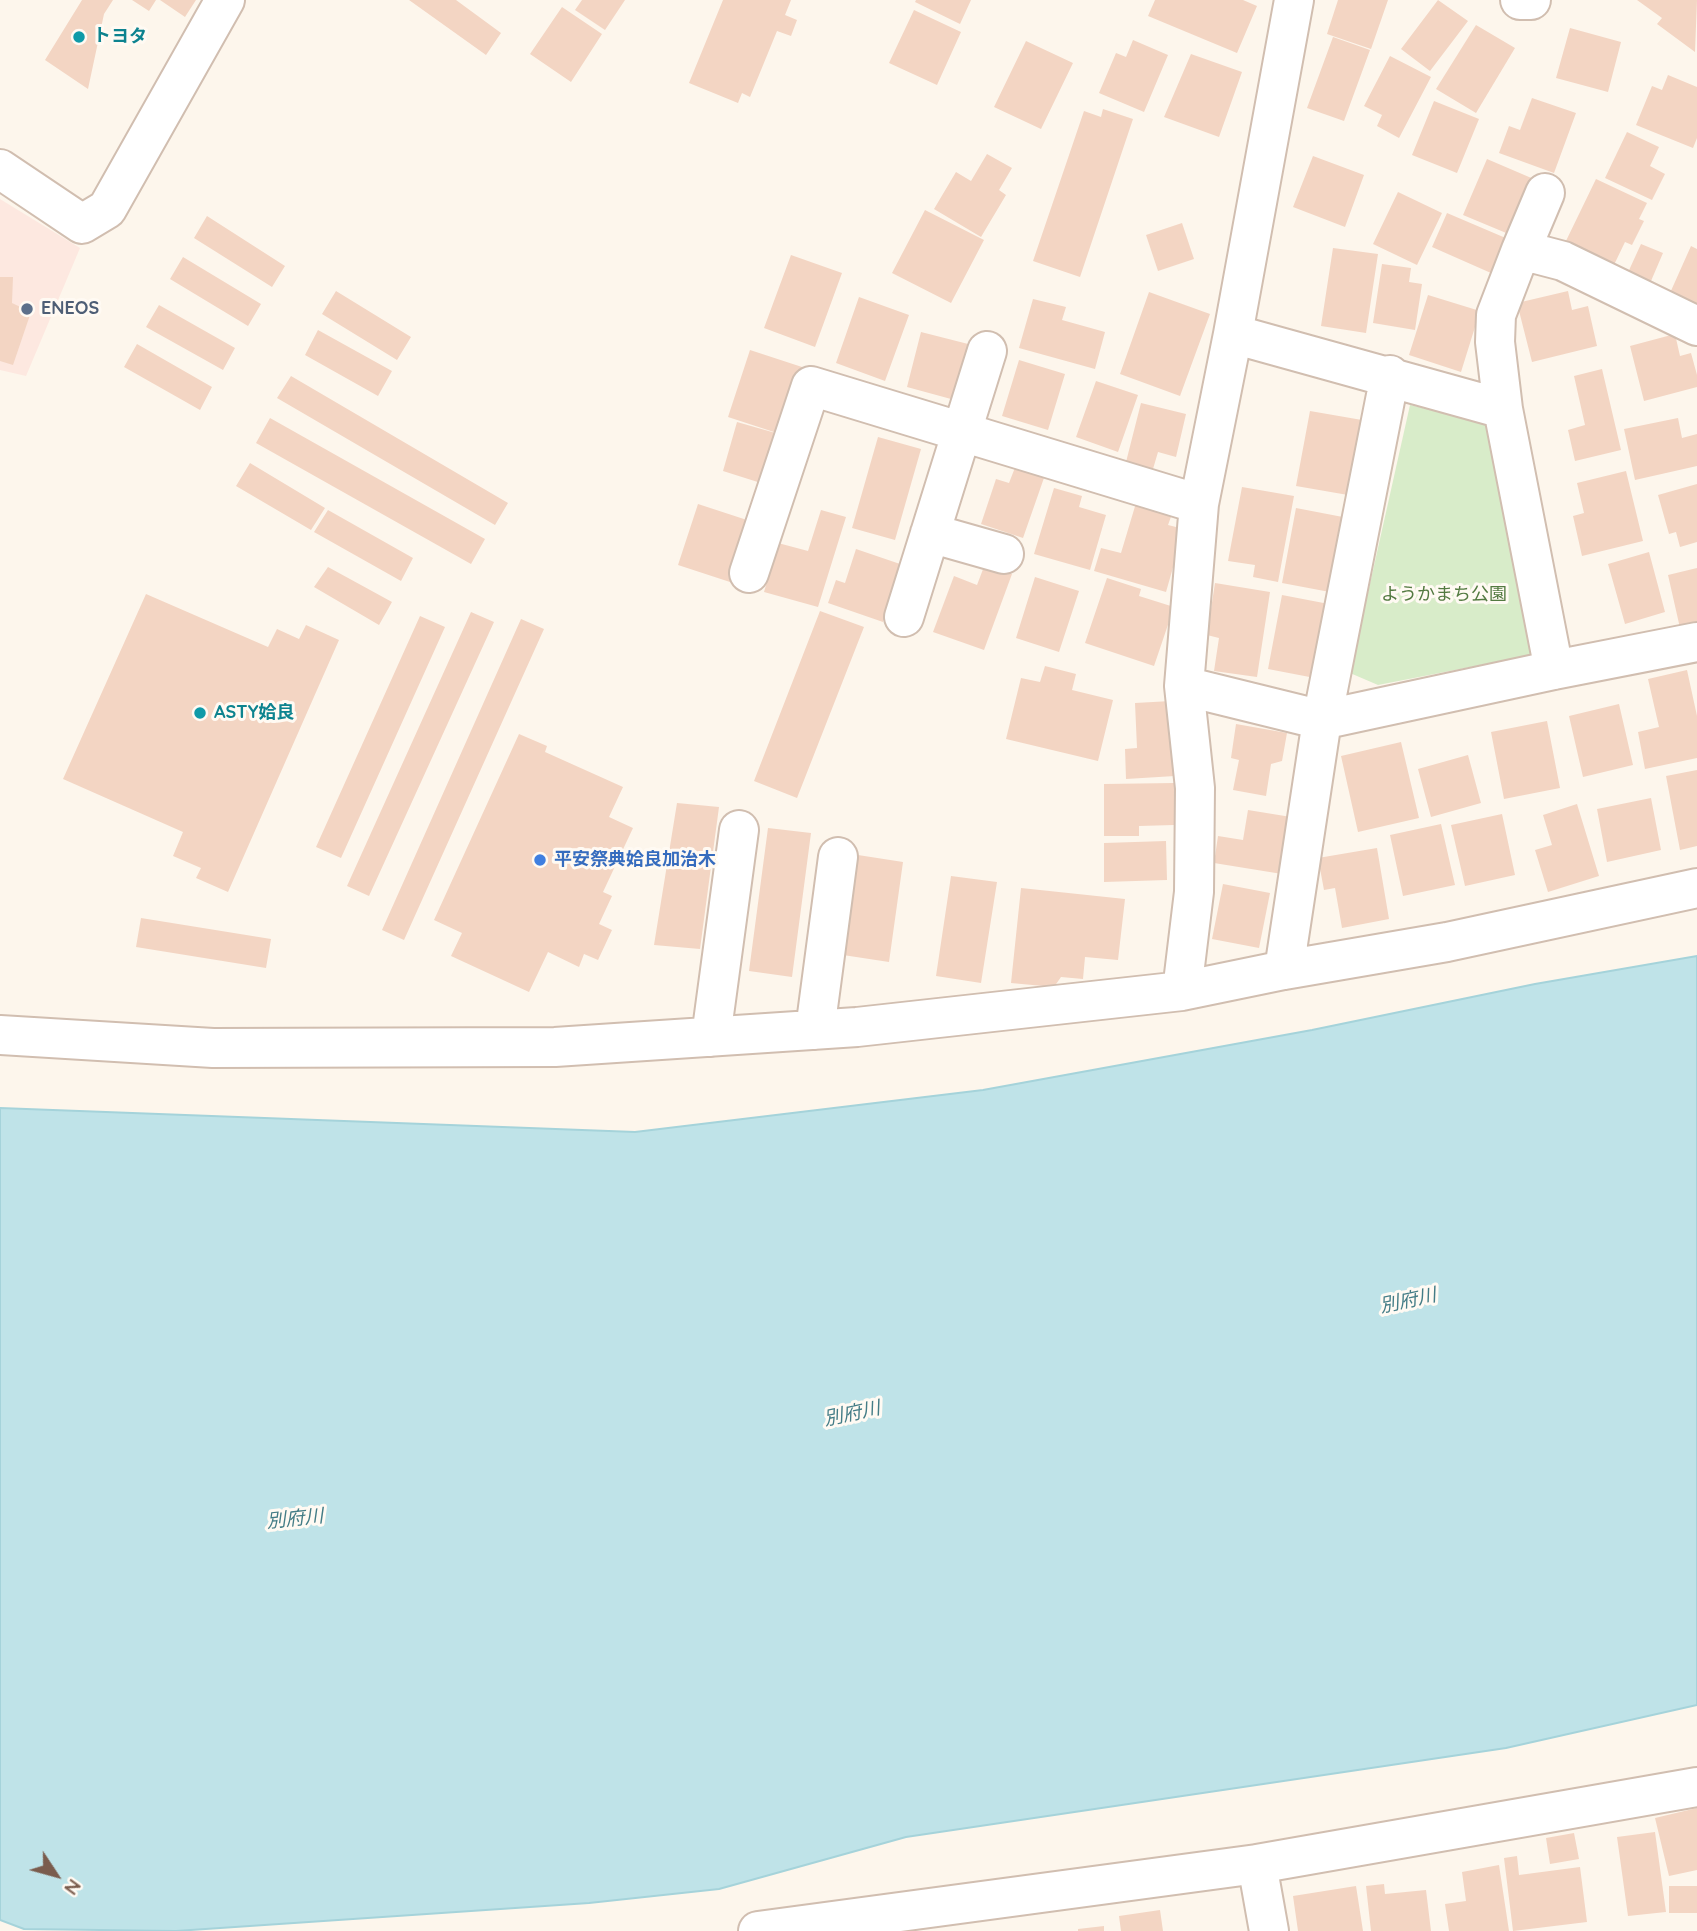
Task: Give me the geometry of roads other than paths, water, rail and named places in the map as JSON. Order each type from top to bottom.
[{"type":"street","points":[[0,169],[82,224],[107,209],[225,0]]},
{"type":"street","points":[[1182,991],[1194,892],[1195,801],[1184,687],[1199,504],[1294,0]]},
{"type":"street","points":[[1520,0],[1531,0]]},
{"type":"street","points":[[1545,193],[1496,315],[1495,342],[1503,409],[1554,670]]},
{"type":"street","points":[[1521,250],[1563,261],[1697,327]]},
{"type":"street","points":[[1233,334],[1390,375],[1503,409]]},
{"type":"street","points":[[904,617],[987,351]]},
{"type":"street","points":[[1284,970],[1322,720],[1390,375]]},
{"type":"street","points":[[750,573],[811,386],[1199,504]]},
{"type":"street","points":[[930,533],[1004,554]]},
{"type":"street","points":[[1184,687],[1322,720],[1697,642]]},
{"type":"street","points":[[711,1037],[739,830]]},
{"type":"street","points":[[815,1030],[838,857]]},
{"type":"street","points":[[0,1035],[213,1048],[555,1047],[871,1026],[1182,991],[1284,970],[1447,942],[1697,888]]},
{"type":"street","points":[[758,1931],[1257,1864],[1697,1787]]},
{"type":"street","points":[[1257,1864],[1269,1931]]},
{"type":"water","name":"別府川","points":[[1697,956],[1697,1705],[1506,1748],[906,1837],[719,1889],[589,1903],[176,1931],[24,1929],[0,1920],[0,1108],[635,1132],[983,1090],[1312,1030],[1535,984]]},
{"type":"place","name":"トヨタ","points":[[79,37]]},
{"type":"place","name":"ENEOS","points":[[27,309]]},
{"type":"place","name":"ASTY姶良","points":[[200,713]]},
{"type":"place","name":"平安祭典姶良加治木","points":[[540,860]]},
{"type":"park label","name":"ようかまち公園","points":[[1444,595]]}]
